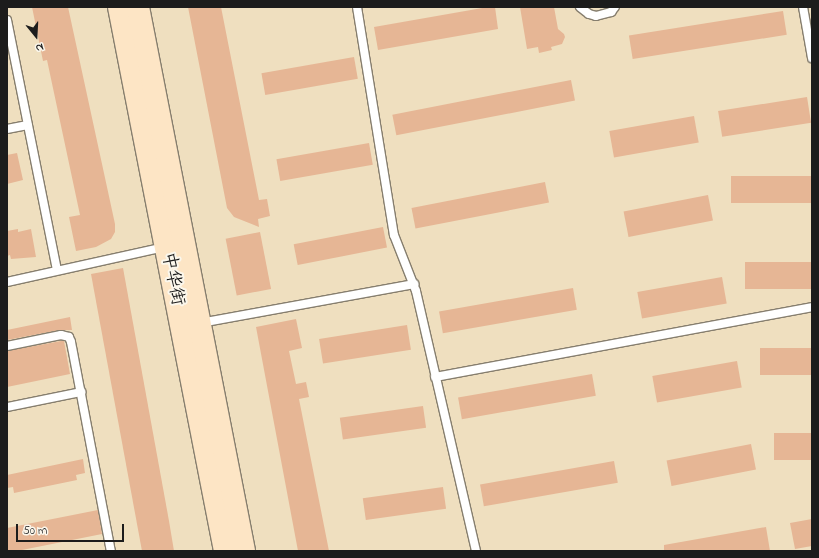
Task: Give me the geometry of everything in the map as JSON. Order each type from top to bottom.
[{"type":"main road","name":"中华街","points":[[119,7],[225,551]]},
{"type":"main road","name":"中华街","points":[[138,7],[244,551]]},
{"type":"lane","points":[[357,7],[394,235],[414,284],[476,551]]},
{"type":"lane","points":[[580,7],[589,14],[596,16],[611,12],[615,7]]},
{"type":"lane","points":[[803,7],[812,58]]},
{"type":"lane","points":[[7,20],[57,270]]},
{"type":"lane","points":[[7,129],[28,125]]},
{"type":"lane","points":[[7,282],[166,247]]},
{"type":"lane","points":[[199,323],[414,284]]},
{"type":"lane","points":[[435,377],[812,307]]},
{"type":"lane","points":[[7,346],[61,335],[69,337],[111,551]]},
{"type":"lane","points":[[7,407],[81,392]]},
{"type":"building","points":[[32,7],[68,7],[115,224],[115,232],[111,239],[96,247],[76,251],[69,217],[80,215],[47,60],[43,61]]},
{"type":"building","points":[[188,7],[221,7],[259,200],[267,199],[270,216],[258,219],[259,227],[234,217],[227,208]]},
{"type":"building","points":[[495,7],[498,29],[378,50],[374,27]]},
{"type":"building","points":[[520,7],[554,7],[558,29],[564,34],[565,37],[562,44],[551,47],[552,50],[539,53],[538,47],[527,49]]},
{"type":"building","points":[[783,11],[787,35],[633,59],[629,35]]},
{"type":"building","points":[[354,57],[358,79],[265,95],[261,73]]},
{"type":"building","points":[[571,80],[575,101],[396,135],[392,115]]},
{"type":"building","points":[[807,97],[811,123],[722,137],[718,111]]},
{"type":"building","points":[[694,116],[699,143],[614,158],[609,131]]},
{"type":"building","points":[[369,143],[373,165],[280,181],[276,159]]},
{"type":"building","points":[[17,153],[23,180],[7,184],[7,155]]},
{"type":"building","points":[[731,176],[812,176],[812,203],[731,203]]},
{"type":"building","points":[[545,182],[549,203],[416,229],[411,208]]},
{"type":"building","points":[[708,195],[713,221],[629,237],[624,211]]},
{"type":"building","points":[[383,227],[387,248],[298,265],[294,244]]},
{"type":"building","points":[[18,229],[18,232],[31,229],[36,257],[11,259],[10,255],[7,256],[7,231]]},
{"type":"building","points":[[260,232],[271,289],[237,296],[226,239]]},
{"type":"building","points":[[745,262],[812,262],[812,289],[745,289]]},
{"type":"building","points":[[123,268],[174,551],[142,551],[91,274]]},
{"type":"building","points":[[722,277],[727,304],[642,319],[637,292]]},
{"type":"building","points":[[573,288],[577,310],[443,333],[439,312]]},
{"type":"building","points":[[70,317],[72,330],[60,330],[7,340],[7,330]]},
{"type":"building","points":[[296,319],[302,348],[289,351],[296,384],[306,382],[309,397],[299,399],[329,551],[298,551],[256,327]]},
{"type":"building","points":[[407,325],[411,350],[323,364],[319,339]]},
{"type":"building","points":[[64,341],[70,374],[7,387],[7,351]]},
{"type":"building","points":[[760,348],[812,348],[812,375],[760,375]]},
{"type":"building","points":[[737,361],[742,388],[657,403],[652,376]]},
{"type":"building","points":[[592,374],[596,396],[462,419],[458,398]]},
{"type":"building","points":[[423,406],[426,428],[343,439],[340,418]]},
{"type":"building","points":[[774,433],[812,433],[812,460],[774,460]]},
{"type":"building","points":[[751,444],[756,470],[672,486],[667,460]]},
{"type":"building","points":[[83,459],[85,473],[76,475],[77,480],[14,493],[13,487],[7,488],[7,475]]},
{"type":"building","points":[[614,461],[618,483],[484,506],[480,485]]},
{"type":"building","points":[[443,487],[446,509],[366,520],[363,498]]},
{"type":"building","points":[[98,510],[102,534],[17,551],[7,551],[7,528]]},
{"type":"building","points":[[812,519],[812,546],[795,549],[790,523]]},
{"type":"building","points":[[766,527],[770,551],[664,551],[664,545]]}]
